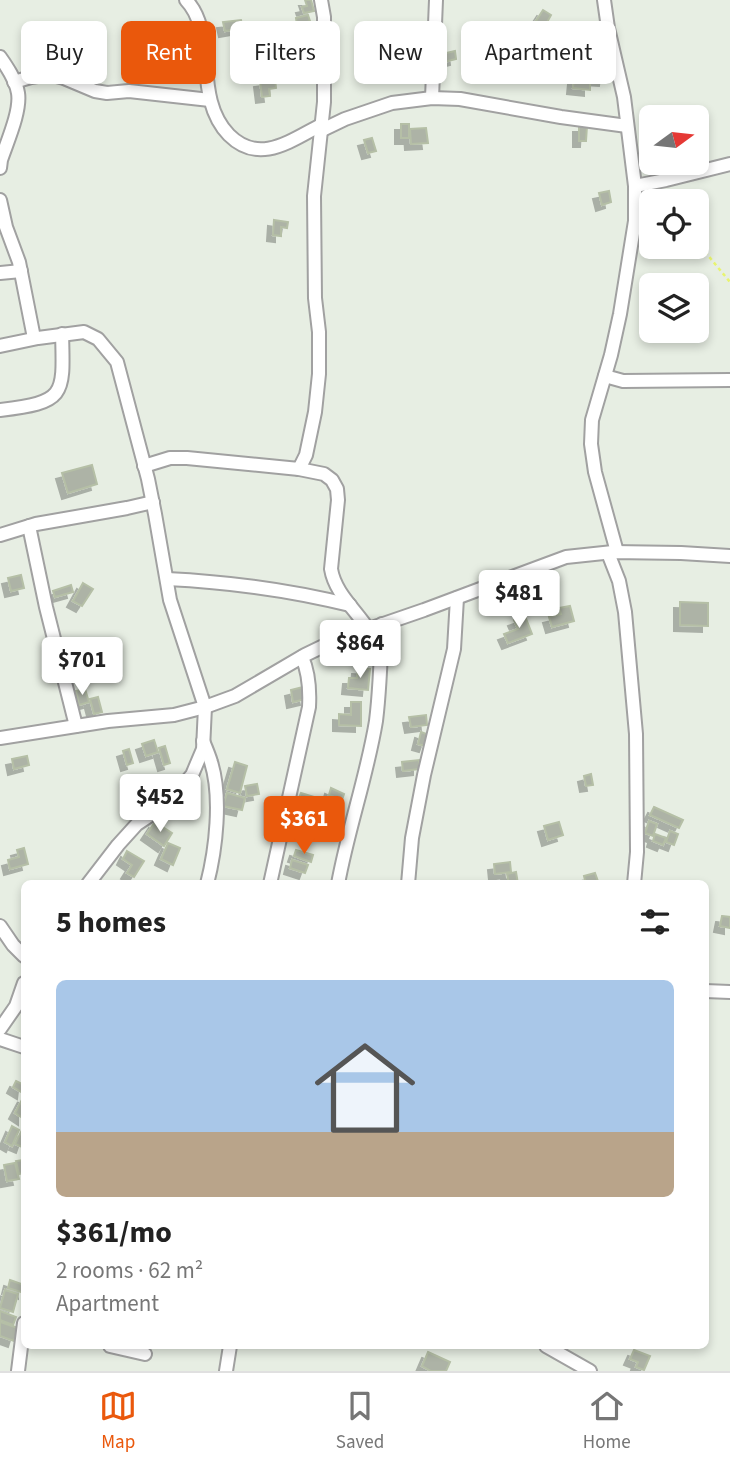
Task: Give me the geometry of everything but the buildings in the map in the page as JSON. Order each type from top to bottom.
[{"type":"street","points":[[186,0],[194,9],[200,23],[212,109],[220,126],[245,148],[271,149],[320,128],[392,103],[432,98],[460,99],[627,126]]},
{"type":"street","points":[[299,469],[306,455],[319,374],[314,196],[324,102],[324,17],[321,0]]},
{"type":"street","points":[[432,98],[436,0]]},
{"type":"street","points":[[604,0],[624,97],[635,186],[635,221],[620,314],[592,420],[591,444],[625,612],[635,734],[637,852],[634,880]]},
{"type":"street","points":[[0,57],[18,94],[17,109],[0,168]]},
{"type":"street","points":[[14,82],[49,74],[107,93],[129,91],[210,100]]},
{"type":"street","points":[[635,186],[730,164]]},
{"type":"street","points":[[0,200],[21,271],[34,338]]},
{"type":"street","points":[[0,273],[21,271]]},
{"type":"street","points":[[0,346],[34,338],[84,332],[98,339],[117,362],[153,502],[170,600],[205,707],[203,749],[192,775],[167,804],[137,824],[91,880]]},
{"type":"street","points":[[0,410],[36,405],[59,391],[63,365],[62,334]]},
{"type":"street","points":[[605,376],[623,381],[730,380]]},
{"type":"street","points":[[144,466],[170,458],[187,458],[324,474],[337,489],[338,500],[331,569],[333,580],[368,629]]},
{"type":"street","points":[[0,535],[29,526],[153,502]]},
{"type":"street","points":[[29,526],[76,726]]},
{"type":"street","points":[[0,738],[174,715],[205,707],[235,696],[334,641],[566,557],[612,553],[730,556]]},
{"type":"street","points":[[167,579],[309,594],[350,605]]},
{"type":"street","points":[[408,880],[412,838],[424,775],[454,649],[457,598]]},
{"type":"street","points":[[339,880],[376,722],[382,624]]},
{"type":"street","points":[[272,880],[309,707],[310,688],[302,657]]},
{"type":"street","points":[[203,741],[212,764],[216,794],[216,835],[208,880]]},
{"type":"street","points":[[0,926],[21,953]]},
{"type":"street","points":[[709,991],[730,992]]},
{"type":"street","points":[[0,1029],[16,1006],[21,992]]},
{"type":"street","points":[[0,1039],[21,1046]]},
{"type":"street","points":[[18,1371],[21,1348]]},
{"type":"street","points":[[123,1349],[145,1354]]},
{"type":"street","points":[[226,1371],[230,1349]]},
{"type":"street","points":[[566,1351],[590,1371]]},
{"type":"path","points":[[709,257],[730,282]]}]
